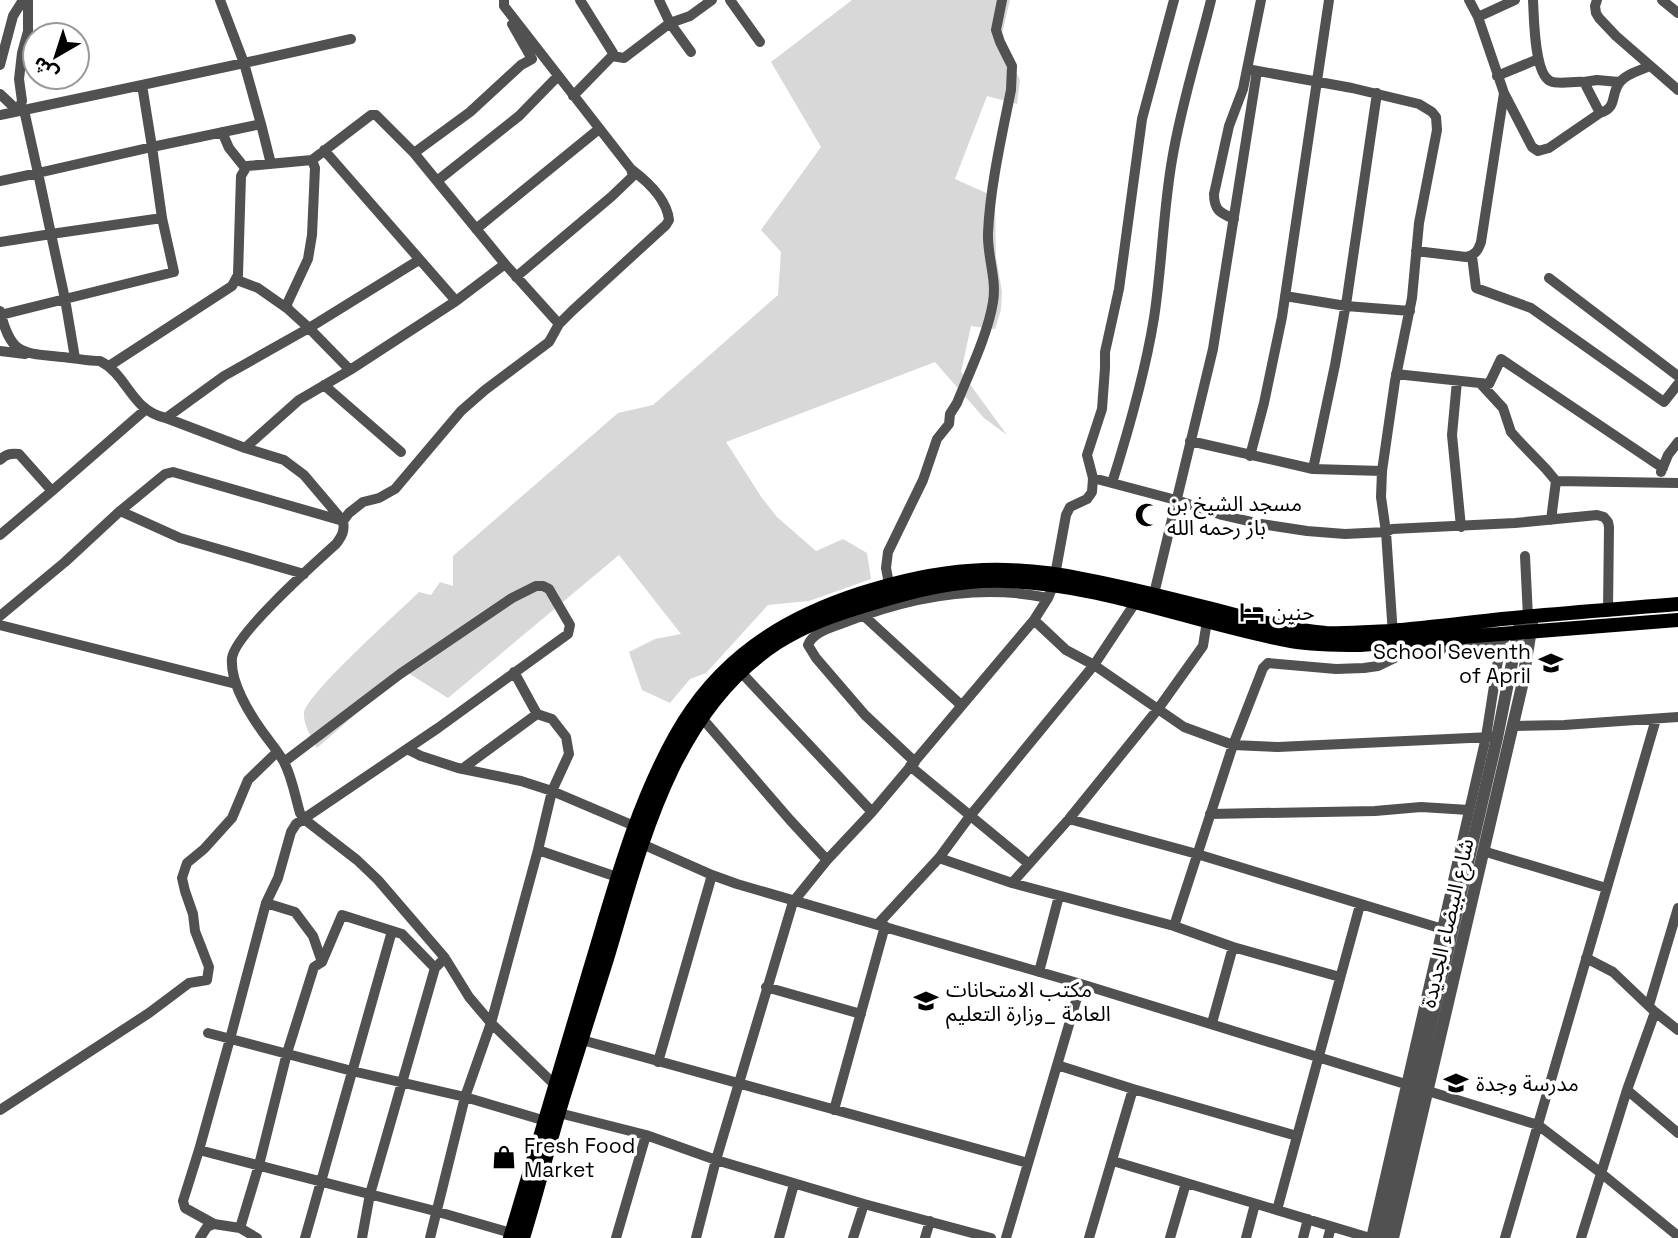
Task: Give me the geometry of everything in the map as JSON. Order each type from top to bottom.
[{"type":"main road","points":[[560,1090],[582,1040],[641,834],[648,794],[675,737],[701,698],[736,667],[777,643],[794,626],[816,622],[891,590],[984,581],[1030,583],[1146,598],[1293,629],[1326,633],[1393,636],[1519,626],[1678,620]]},
{"type":"main road","points":[[1146,598],[1208,621],[1295,641],[1360,645],[1393,636]]},
{"type":"main road","points":[[1519,626],[1608,610],[1678,604]]},
{"type":"main road","points":[[515,1236],[554,1120],[617,877],[702,718],[736,667]]},
{"type":"street","points":[[0,65],[13,16],[25,0]]},
{"type":"street","points":[[25,0],[28,31],[19,79],[21,111],[38,173],[75,358]]},
{"type":"street","points":[[220,0],[244,63],[271,164]]},
{"type":"street","points":[[573,96],[613,53],[580,0]]},
{"type":"street","points":[[659,0],[670,23],[691,52]]},
{"type":"street","points":[[612,56],[624,58],[670,23],[690,16],[712,0]]},
{"type":"street","points":[[730,0],[760,42]]},
{"type":"street","points":[[891,590],[886,568],[888,552],[923,480],[937,439],[949,424],[950,414],[981,343],[993,302],[994,285],[988,234],[1012,72],[1012,66],[996,30],[1002,0]]},
{"type":"street","points":[[696,1238],[716,1160],[793,902],[1034,620],[1052,586],[1066,515],[1070,508],[1087,499],[1092,492],[1093,478],[1087,455],[1102,409],[1105,352],[1119,289],[1142,119],[1174,0]]},
{"type":"street","points":[[1112,483],[1139,387],[1151,330],[1160,274],[1163,215],[1175,137],[1211,0]]},
{"type":"street","points":[[834,1110],[882,925],[939,858],[1146,598],[1176,500],[1213,349],[1234,219],[1261,0]]},
{"type":"street","points":[[1250,456],[1265,403],[1285,296],[1329,0]]},
{"type":"street","points":[[1469,0],[1478,17],[1504,93],[1532,147],[1538,151],[1549,148],[1606,111],[1611,107],[1619,82],[1650,66]]},
{"type":"street","points":[[1478,17],[1515,0]]},
{"type":"street","points":[[1533,0],[1538,59],[1546,79],[1553,83],[1597,80],[1619,82]]},
{"type":"street","points":[[1597,0],[1595,6],[1599,19],[1678,90]]},
{"type":"street","points":[[1662,0],[1678,13]]},
{"type":"street","points":[[343,521],[362,502],[379,498],[395,489],[461,411],[549,342],[559,324],[669,220],[666,205],[641,176],[631,169],[505,4]]},
{"type":"street","points":[[414,153],[470,112],[521,65],[532,59],[505,4]]},
{"type":"street","points":[[0,115],[351,39]]},
{"type":"street","points":[[1497,76],[1538,59]]},
{"type":"street","points":[[1252,70],[1377,93],[1419,104],[1436,117],[1437,130],[1419,223],[1410,311],[1396,374],[1382,471],[1381,496],[1393,636]]},
{"type":"street","points":[[1234,219],[1218,211],[1214,204],[1214,194],[1229,126],[1252,70]]},
{"type":"street","points":[[437,181],[519,116],[558,76]]},
{"type":"street","points":[[1584,82],[1600,113]]},
{"type":"street","points":[[26,354],[15,345],[8,334],[0,313],[174,272],[162,218],[142,85]]},
{"type":"street","points":[[1313,469],[1346,306],[1377,93]]},
{"type":"street","points":[[1416,251],[1466,257],[1478,251],[1504,93]]},
{"type":"street","points":[[0,94],[21,111]]},
{"type":"street","points":[[109,366],[232,286],[237,279],[241,176],[247,166],[312,160],[371,115],[376,115],[414,153],[516,277],[559,324]]},
{"type":"street","points":[[0,181],[261,124]]},
{"type":"street","points":[[476,229],[600,129]]},
{"type":"street","points":[[222,132],[229,148],[245,168]]},
{"type":"street","points":[[324,150],[456,301]]},
{"type":"street","points":[[288,309],[287,304],[308,259],[312,235],[315,168],[312,160]]},
{"type":"street","points":[[516,277],[625,184],[633,176],[631,169]]},
{"type":"street","points":[[0,242],[162,218]]},
{"type":"street","points":[[1472,256],[1476,288],[1531,308],[1664,402],[1678,384]]},
{"type":"street","points":[[166,418],[224,376],[309,328],[419,260]]},
{"type":"street","points":[[245,449],[299,400],[456,301],[505,264]]},
{"type":"street","points":[[1549,278],[1678,376]]},
{"type":"street","points":[[237,279],[258,288],[288,309],[350,370]]},
{"type":"street","points":[[1285,296],[1346,306],[1410,311]]},
{"type":"street","points":[[0,351],[100,361],[109,366],[145,410],[157,417],[284,460],[294,466],[343,521],[343,534],[335,544],[275,602],[235,649],[232,658],[236,684],[260,728],[284,762],[304,819],[369,870],[445,958],[469,997],[491,1023],[560,1090]]},
{"type":"street","points":[[1396,374],[1489,384],[1501,359],[1663,468]]},
{"type":"street","points":[[1457,381],[1452,435],[1461,527]]},
{"type":"street","points":[[1480,383],[1503,408],[1511,432],[1556,481],[1678,483]]},
{"type":"street","points":[[324,385],[401,452]]},
{"type":"street","points":[[0,535],[145,410]]},
{"type":"street","points":[[1191,441],[1313,469],[1382,471]]},
{"type":"street","points":[[1656,482],[1668,455],[1678,442]]},
{"type":"street","points":[[0,460],[6,454],[19,454],[52,491]]},
{"type":"street","points":[[0,616],[165,474],[173,472],[343,521]]},
{"type":"street","points":[[1093,478],[1261,524],[1345,534],[1597,515],[1608,522],[1608,610]]},
{"type":"street","points":[[1551,520],[1556,481]]},
{"type":"street","points":[[120,511],[180,538],[304,575]]},
{"type":"street","points":[[1113,1161],[1371,1238],[1417,1087],[1452,932],[1469,810],[1498,738],[1519,626],[1525,556]]},
{"type":"street","points":[[257,1238],[240,1228],[215,1224],[185,1208],[183,1204],[266,902],[278,878],[291,832],[296,824],[568,634],[570,625],[549,589],[536,586],[512,598],[400,674],[284,762]]},
{"type":"street","points":[[1029,864],[970,816],[913,764],[865,715],[808,645],[811,639],[857,606],[953,594],[1024,594],[1052,586]]},
{"type":"street","points":[[857,606],[961,705]]},
{"type":"street","points":[[1034,620],[1066,650],[1094,665],[1184,727],[1233,746],[1278,747],[1498,738]]},
{"type":"street","points":[[1012,883],[1158,709],[1203,646],[1208,621]]},
{"type":"street","points":[[0,625],[236,684]]},
{"type":"street","points":[[1174,926],[1233,746],[1263,668],[1268,663],[1336,669],[1369,668],[1407,652],[1490,644],[1519,626]]},
{"type":"street","name":"شارع البيضاء الجديدة","points":[[1452,932],[1483,851],[1498,738],[1513,726],[1522,686],[1519,626]]},
{"type":"street","name":"شارع البيضاء الجديدة","points":[[1381,1238],[1498,738],[1519,626]]},
{"type":"street","points":[[736,667],[872,811]]},
{"type":"street","points":[[430,1238],[465,1097],[491,1023],[552,791],[569,754],[566,737],[552,719],[537,714],[514,672]]},
{"type":"street","points":[[462,769],[537,714]]},
{"type":"street","points":[[1513,726],[1678,717]]},
{"type":"street","points":[[702,718],[827,860]]},
{"type":"street","points":[[1505,1238],[1656,719]]},
{"type":"street","points":[[407,749],[462,769],[521,781],[552,791],[641,834],[712,875],[793,902],[882,925],[1081,984],[1538,1125],[1678,1236]]},
{"type":"street","points":[[0,1110],[149,1013],[190,983],[207,980],[209,967],[195,931],[182,878],[187,863],[204,849],[232,818],[248,780],[277,752]]},
{"type":"street","points":[[1210,814],[1375,811],[1421,807],[1469,810]]},
{"type":"street","points":[[1069,818],[1452,932]]},
{"type":"street","points":[[538,850],[617,877]]},
{"type":"street","points":[[1483,851],[1606,888]]},
{"type":"street","points":[[939,858],[1012,883],[1174,926],[1233,947],[1340,977]]},
{"type":"street","points":[[658,1062],[712,875]]},
{"type":"street","points":[[1039,972],[1059,896]]},
{"type":"street","points":[[266,902],[295,912],[313,936],[322,962]]},
{"type":"street","points":[[1277,1210],[1360,905]]},
{"type":"street","points":[[1581,1238],[1652,1009],[1678,908]]},
{"type":"street","points":[[240,1228],[287,1053],[314,967],[322,962],[342,915],[402,934],[435,968]]},
{"type":"street","points":[[305,1238],[392,931]]},
{"type":"street","points":[[1212,1024],[1233,947]]},
{"type":"street","points":[[362,1238],[370,1194],[435,968],[445,958]]},
{"type":"street","points":[[1586,958],[1613,972],[1678,1030]]},
{"type":"street","points":[[1006,1238],[1081,984]]},
{"type":"street","points":[[766,987],[861,1014]]},
{"type":"street","points":[[208,1033],[554,1120],[646,1135],[794,1184],[991,1238]]},
{"type":"street","points":[[582,1040],[1028,1163]]},
{"type":"street","points":[[1057,1065],[1297,1136]]},
{"type":"street","name":"شارع البيضاء الجديدة","points":[[1393,1238],[1417,1087]]},
{"type":"street","points":[[1089,1238],[1133,1089]]},
{"type":"street","points":[[1627,1090],[1678,1133]]},
{"type":"street","points":[[615,1238],[646,1135]]},
{"type":"street","points":[[199,1150],[322,1180],[515,1236]]},
{"type":"street","points":[[1170,1238],[1186,1183]]},
{"type":"street","points":[[779,1238],[794,1184]]},
{"type":"street","points":[[853,1238],[864,1204]]},
{"type":"street","points":[[1246,1238],[1255,1204]]},
{"type":"street","points":[[1303,1238],[1308,1220]]},
{"type":"street","points":[[925,1238],[930,1221]]},
{"type":"street","points":[[200,1238],[207,1227],[215,1224]]},
{"type":"street","points":[[1328,1238],[1331,1227]]},
{"type":"shaded area","points":[[852,0],[1010,0],[999,46],[1020,80],[1017,104],[987,96],[955,179],[995,197],[996,257],[1002,292],[1001,310],[995,329],[971,326],[961,372],[1007,435],[984,418],[935,362],[726,442],[777,517],[816,551],[843,539],[867,553],[871,579],[809,601],[768,605],[706,673],[690,679],[670,703],[642,690],[629,652],[655,639],[681,634],[619,555],[448,698],[405,671],[317,748],[305,722],[304,713],[309,703],[336,671],[419,592],[431,595],[440,582],[453,586],[453,556],[618,413],[653,405],[778,295],[781,252],[761,230],[821,147],[771,62]]},
{"type":"place","name":"مسجد الشيخ بن باز رحمه الله","points":[[1147,515]]},
{"type":"place","name":"حنين","points":[[1252,612]]},
{"type":"place","name":"School Seventh of April","points":[[1551,663]]},
{"type":"place","name":"مكتب الامتحانات العامة _وزارة التعليم","points":[[926,1001]]},
{"type":"place","name":"مدرسة وجدة","points":[[1456,1083]]},
{"type":"place","name":"Fresh Food Market","points":[[504,1157]]}]
